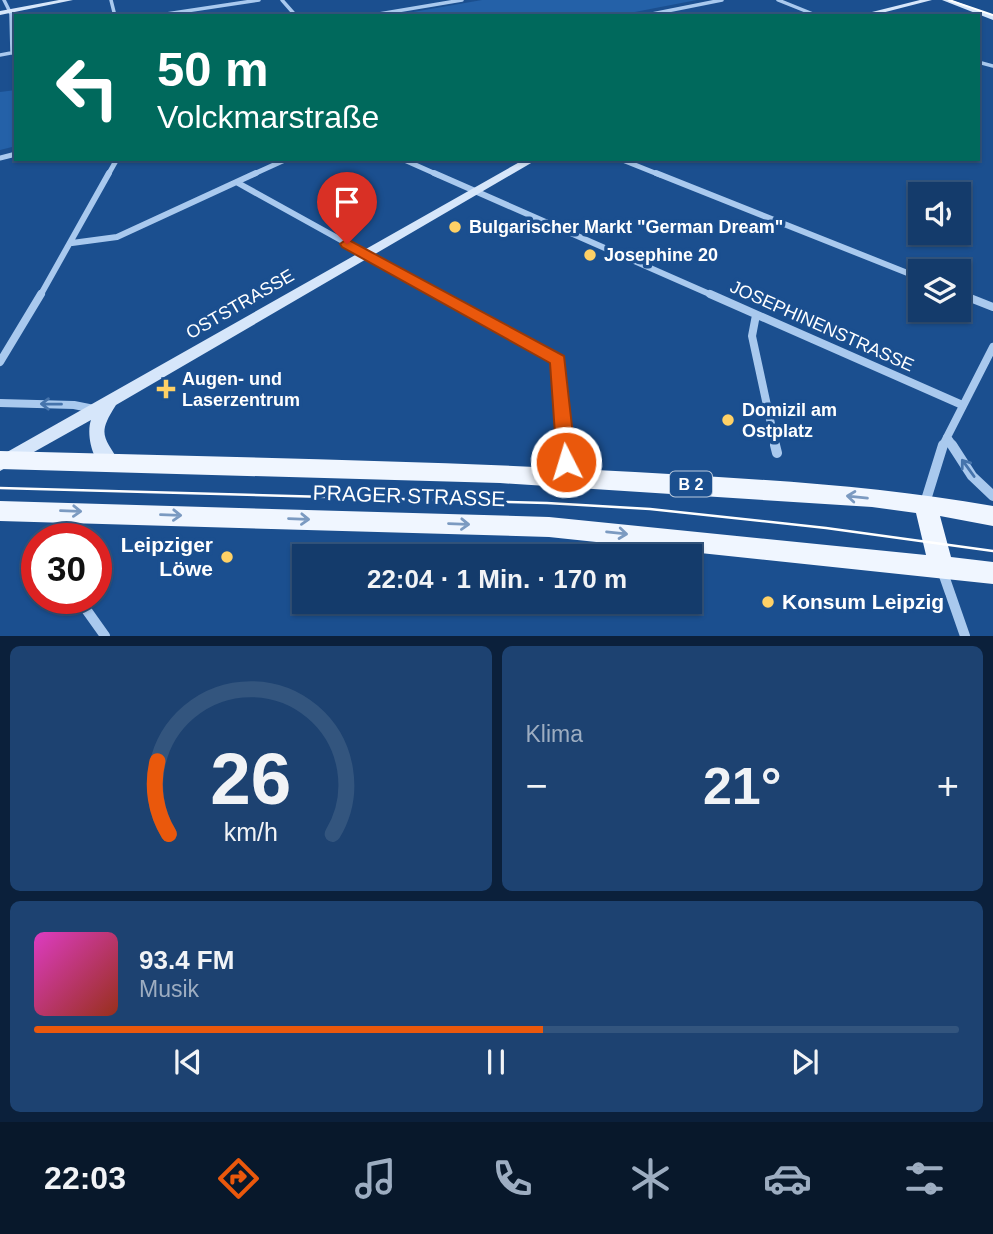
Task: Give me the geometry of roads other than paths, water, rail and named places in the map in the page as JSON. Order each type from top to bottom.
[{"type":"main road","name":"B 2","points":[[2,461],[111,464]]},
{"type":"main road","name":"PRAGER STRASSE","points":[[111,464],[568,477],[804,492],[925,504],[993,516]]},
{"type":"main road","points":[[925,504],[941,567]]},
{"type":"main road","name":"PRAGER STRASSE","points":[[0,511],[549,527],[993,573]]},
{"type":"street","points":[[0,55],[14,53],[11,10],[4,0]]},
{"type":"street","points":[[0,13],[70,0]]},
{"type":"street","points":[[166,14],[260,0]]},
{"type":"street","points":[[282,0],[294,14]]},
{"type":"street","points":[[429,0],[435,4]]},
{"type":"street","points":[[378,14],[462,0]]},
{"type":"street","points":[[652,14],[722,0]]},
{"type":"street","points":[[778,0],[813,14]]},
{"type":"street","points":[[868,14],[929,0]]},
{"type":"street","points":[[947,0],[993,16]]},
{"type":"street","points":[[0,362],[72,243],[116,161]]},
{"type":"street","points":[[72,243],[117,237],[283,161]]},
{"type":"street","name":"JOSEPHINENSTRASSE","points":[[406,161],[960,404]]},
{"type":"street","name":"OSTSTRASSE","points":[[2,461],[529,161]]},
{"type":"street","points":[[625,161],[908,273]]},
{"type":"street","points":[[238,183],[558,360],[568,477]]},
{"type":"street","points":[[971,298],[993,307]]},
{"type":"street","points":[[756,315],[752,336],[777,453]]},
{"type":"street","points":[[925,504],[932,472],[960,404],[993,347]]},
{"type":"street","points":[[111,464],[97,446],[95,432],[113,398]]},
{"type":"street","points":[[0,403],[74,405],[94,409]]},
{"type":"street","points":[[947,437],[972,476],[993,496]]},
{"type":"street","points":[[941,567],[965,635]]},
{"type":"street","points":[[90,614],[105,635]]},
{"type":"tram line","points":[[949,0],[993,15]]},
{"type":"tram line","points":[[0,488],[547,503],[650,509],[826,528],[993,551]]},
{"type":"place","name":"Bulgarischer Markt \"German Dream\"","points":[[455,227]]},
{"type":"place","name":"Josephine 20","points":[[590,255]]},
{"type":"place","name":"Augen- und Laserzentrum","points":[[166,389]]},
{"type":"place","name":"Domizil am Ostplatz","points":[[728,420]]},
{"type":"place","name":"Leipziger Löwe","points":[[227,557]]},
{"type":"place","name":"Konsum Leipzig","points":[[768,602]]}]
